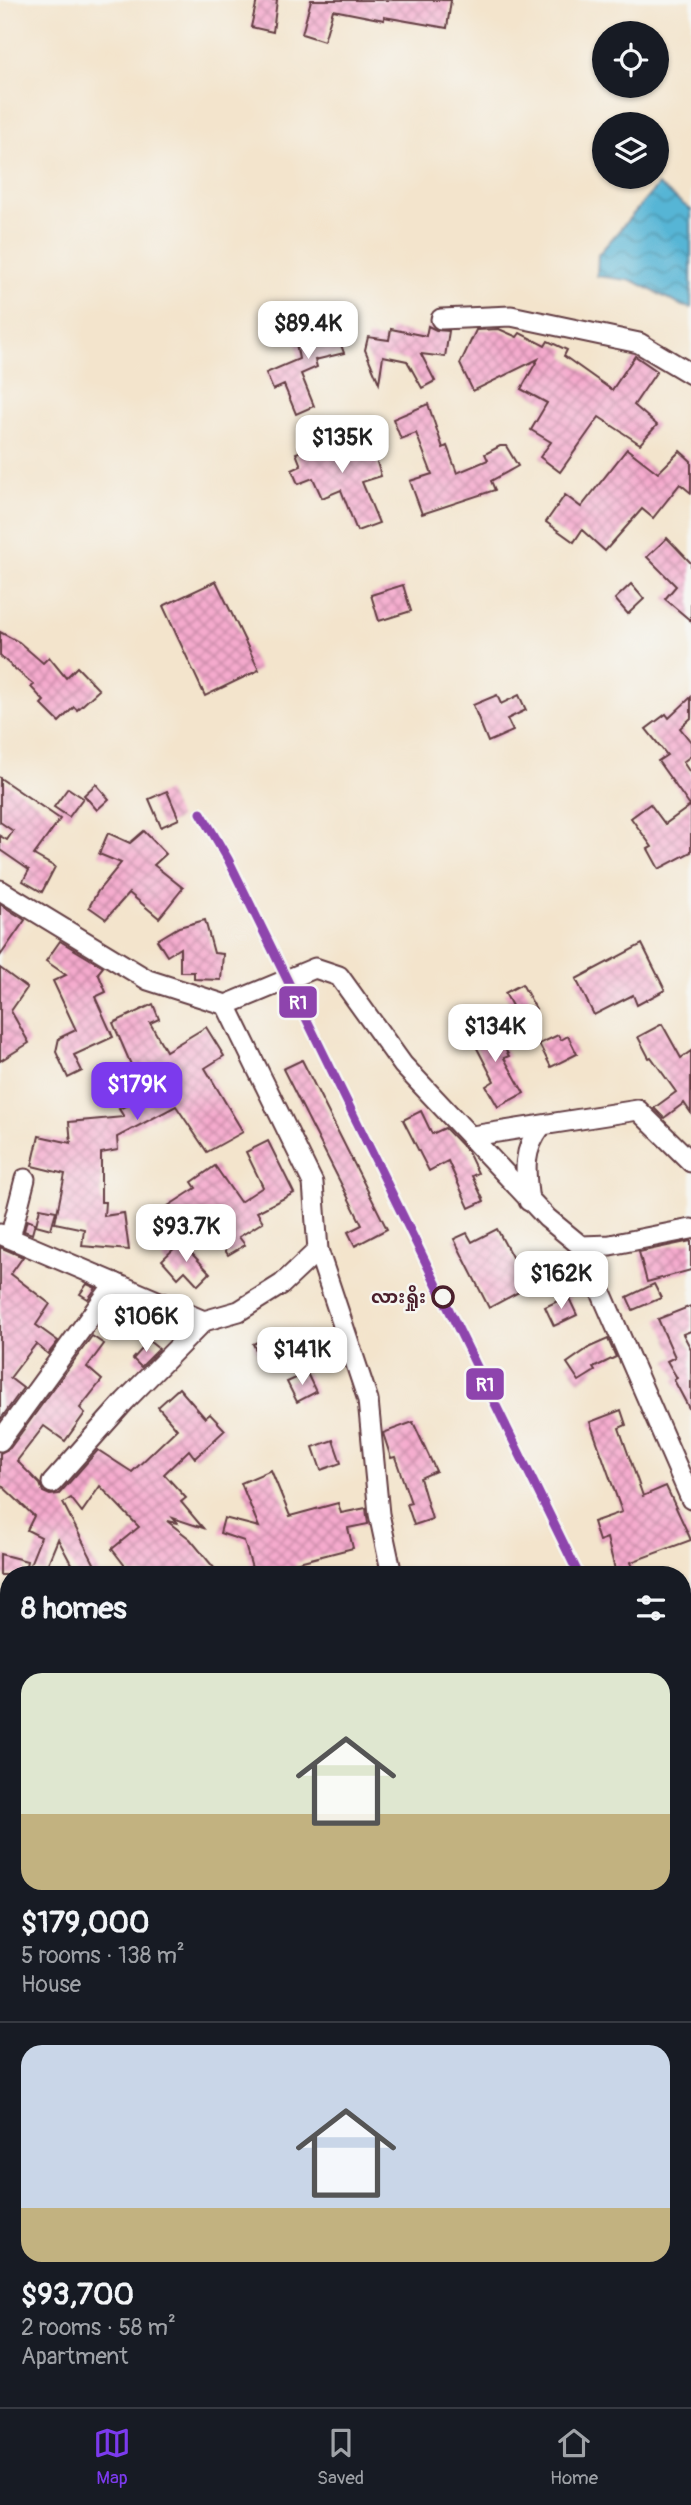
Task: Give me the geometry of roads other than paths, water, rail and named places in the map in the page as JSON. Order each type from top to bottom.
[{"type":"street","points":[[441,318],[511,316],[639,343],[691,374]]},
{"type":"street","points":[[0,890],[148,980],[226,1005],[316,968],[339,975],[403,1065],[472,1136],[529,1201],[582,1246],[691,1499]]},
{"type":"street","points":[[226,1005],[313,1183],[318,1250],[368,1400],[379,1514],[391,1566]]},
{"type":"street","points":[[472,1136],[638,1110],[691,1162]]},
{"type":"street","points":[[529,1201],[527,1153],[531,1139],[541,1126]]},
{"type":"street","points":[[25,1179],[3,1235],[204,1321]]},
{"type":"street","points":[[582,1246],[610,1245],[691,1230]]},
{"type":"street","points":[[52,1483],[125,1401],[204,1321],[239,1311],[282,1284],[318,1250]]},
{"type":"street","points":[[0,1441],[115,1283]]},
{"type":"water","points":[[655,189],[663,189],[691,210],[691,308],[634,281],[597,276],[598,255]]},
{"type":"place","name":"လားရှိုး","points":[[443,1297]]}]
